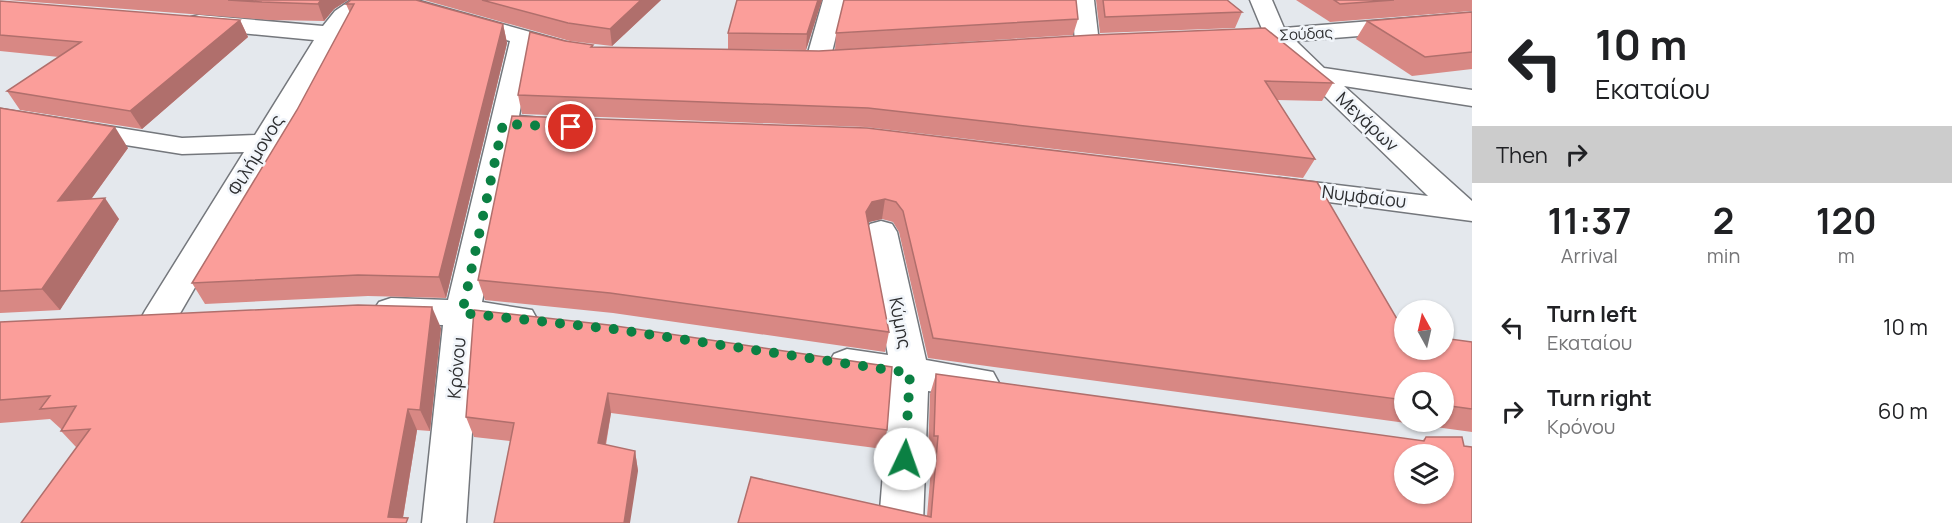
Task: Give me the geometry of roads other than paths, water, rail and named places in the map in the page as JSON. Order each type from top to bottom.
[{"type":"street","name":"Φιλήμονος","points":[[194,319],[140,321],[264,143],[329,34],[343,16],[365,0]]},
{"type":"street","points":[[391,0],[522,39],[598,55]]},
{"type":"street","points":[[834,0],[807,60],[846,59]]},
{"type":"street","points":[[1083,0],[1087,43]]},
{"type":"street","name":"Μεγάρων","points":[[1261,0],[1276,36],[1466,210]]},
{"type":"street","name":"Σούδας","points":[[1209,39],[1276,36],[1472,20]]},
{"type":"street","points":[[181,21],[329,34]]},
{"type":"street","name":"Κρόνου","points":[[444,523],[462,313],[522,39]]},
{"type":"street","points":[[1317,74],[1472,98]]},
{"type":"street","points":[[0,117],[182,146],[264,143]]},
{"type":"street","points":[[503,124],[585,127]]},
{"type":"street","name":"Νυμφαίου","points":[[1258,184],[1466,210]]},
{"type":"street","name":"Κύμης","points":[[881,232],[910,373],[901,523]]},
{"type":"street","points":[[357,312],[462,313],[549,322]]},
{"type":"street","points":[[818,360],[1015,388]]}]
